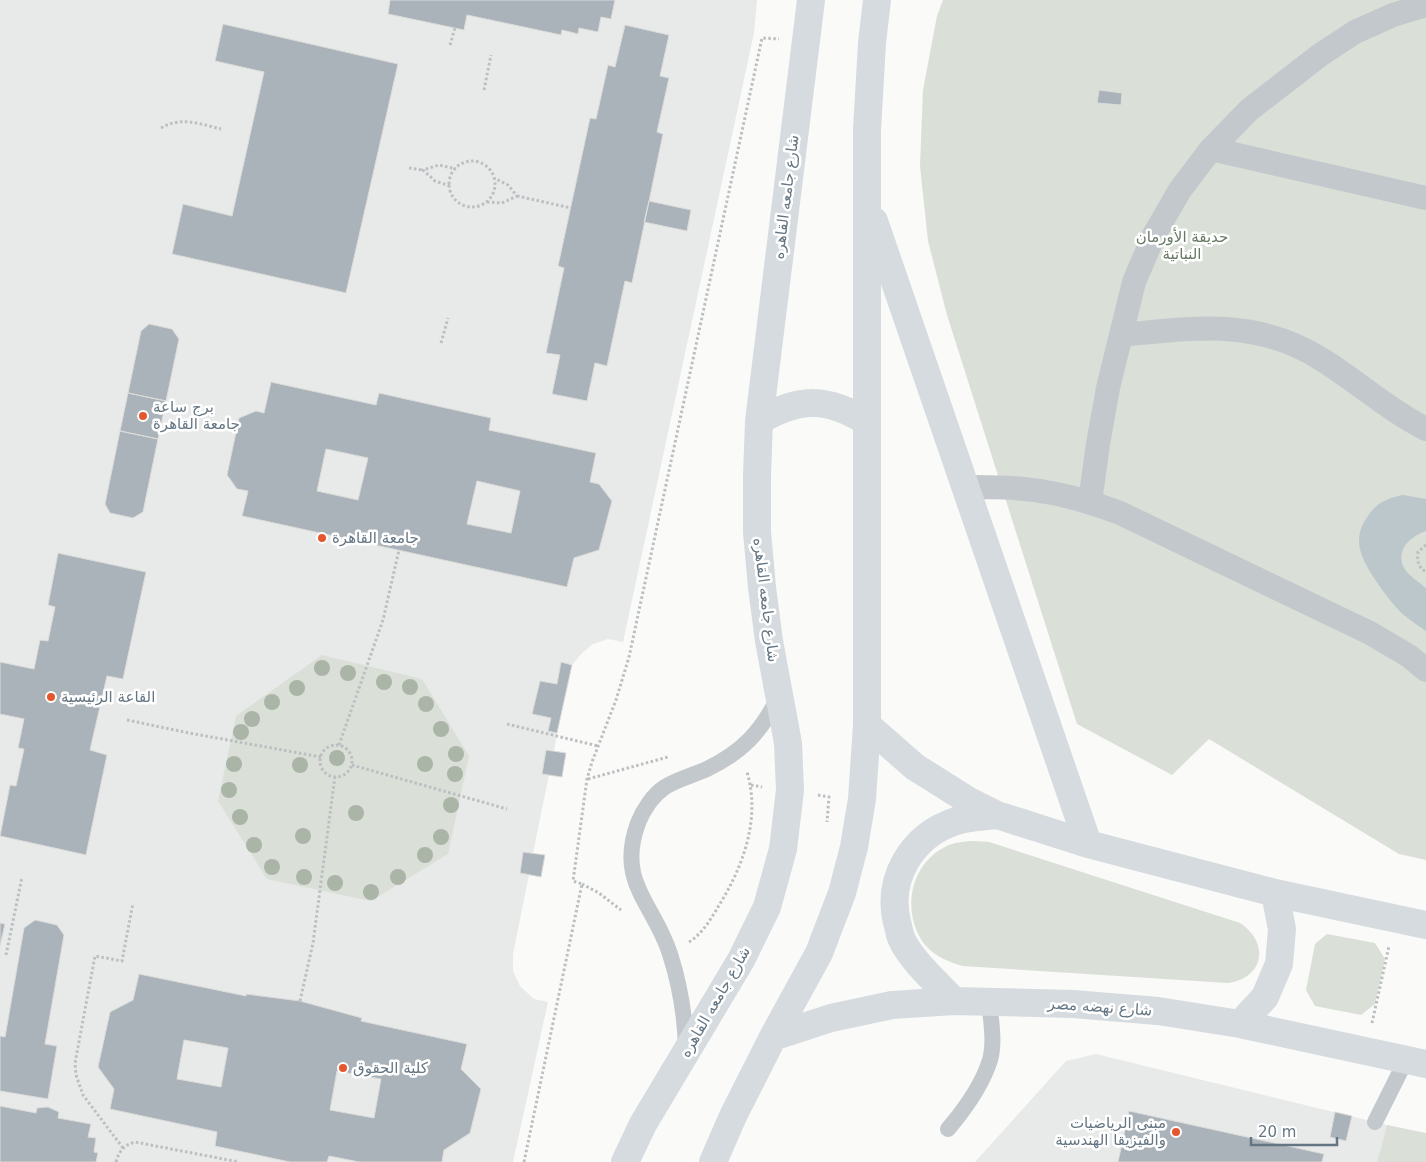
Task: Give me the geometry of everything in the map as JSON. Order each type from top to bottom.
[{"type":"main road","points":[[713,1162],[733,1116],[772,1037],[819,954],[842,893],[854,846],[862,799],[867,725],[867,130],[872,43],[877,0]]},
{"type":"main road","name":"شارع جامعه القاهره","points":[[625,1162],[643,1124],[741,960],[767,906],[783,849],[790,790],[788,743],[762,587],[757,532],[756,476],[759,421],[810,1]]},
{"type":"main road","points":[[867,199],[1088,844]]},
{"type":"main road","points":[[759,421],[775,411],[794,405],[813,403],[832,405],[850,411],[867,422]]},
{"type":"main road","points":[[867,725],[915,767],[956,793],[997,815],[1088,844],[1275,893],[1426,925]]},
{"type":"main road","points":[[954,1001],[919,965],[902,940],[894,912],[896,882],[908,855],[929,834],[957,821],[997,815]]},
{"type":"main road","points":[[1240,1024],[1265,997],[1279,964],[1282,929],[1275,893]]},
{"type":"main road","name":"شارع نهضه مصر","points":[[772,1037],[831,1018],[892,1005],[954,1001],[1073,1004],[1158,1011],[1240,1024],[1416,1062]]},
{"type":"street","points":[[1090,502],[1108,388],[1134,282],[1154,235],[1180,190],[1210,149],[1249,110],[1320,55],[1355,32],[1393,15],[1426,5]]},
{"type":"street","points":[[1210,149],[1426,198]]},
{"type":"street","points":[[1121,335],[1192,328],[1219,328],[1246,330],[1271,336],[1321,358],[1406,419],[1426,429]]},
{"type":"street","points":[[965,487],[1001,487],[1046,492],[1090,502],[1150,526],[1362,629],[1409,656],[1426,670]]},
{"type":"lane","points":[[686,1052],[683,1002],[670,953],[637,888],[632,871],[631,853],[633,836],[640,818],[651,801],[665,788],[709,768],[752,739],[768,719],[779,696]]},
{"type":"lane","points":[[948,1129],[965,1108],[979,1084],[990,1059],[992,1036],[989,1002]]},
{"type":"lane","points":[[1375,1122],[1416,1062]]},
{"type":"path","points":[[450,45],[455,28]]},
{"type":"path","points":[[622,911],[600,893],[573,881],[587,780],[616,700],[629,657],[762,38],[805,41]]},
{"type":"path","points":[[484,90],[491,55]]},
{"type":"path","points":[[161,128],[167,124],[182,121],[221,129]]},
{"type":"path","points":[[467,161],[478,161],[487,166],[494,178],[496,184],[493,194],[486,202],[477,206],[467,206],[458,201],[452,193],[450,186],[452,173],[458,166],[467,161]]},
{"type":"path","points":[[409,168],[423,170],[439,165],[456,169]]},
{"type":"path","points":[[423,170],[435,181],[450,186]]},
{"type":"path","points":[[494,178],[508,185],[517,196]]},
{"type":"path","points":[[486,202],[502,203],[517,196],[570,208]]},
{"type":"path","points":[[441,343],[448,318]]},
{"type":"path","points":[[1426,545],[1418,552],[1417,560],[1420,568],[1426,572]]},
{"type":"path","points":[[340,745],[383,620],[399,550]]},
{"type":"path","points":[[127,720],[321,758]]},
{"type":"path","points":[[507,724],[598,746]]},
{"type":"path","points":[[340,745],[350,752],[352,765],[346,774],[335,776],[324,770],[321,758],[328,747],[340,745]]},
{"type":"path","points":[[670,953],[693,940],[709,921],[733,882],[744,858],[752,810],[751,785],[739,748]]},
{"type":"path","points":[[587,780],[677,755]]},
{"type":"path","points":[[352,765],[507,809]]},
{"type":"path","points":[[300,1001],[312,943],[335,776]]},
{"type":"path","points":[[6,955],[22,877]]},
{"type":"path","points":[[524,1162],[582,884]]},
{"type":"path","points":[[123,1148],[83,1095],[78,1085],[75,1064],[95,956],[122,961],[133,903]]},
{"type":"path","points":[[1366,1051],[1395,918]]},
{"type":"path","points":[[116,1162],[123,1148],[135,1142],[239,1162]]},
{"type":"shaded area","name":"جامعة القاهرة","points":[[0,0],[757,0],[754,33],[623,642],[608,639],[593,644],[572,665],[557,733],[554,752],[566,753],[562,777],[549,775],[533,853],[545,855],[541,877],[529,875],[513,954],[513,971],[520,986],[534,999],[548,1002],[513,1162],[0,1162]]},
{"type":"shaded area","points":[[1403,495],[1426,499],[1426,531],[1416,536],[1407,544],[1401,560],[1407,572],[1426,588],[1426,631],[1404,615],[1385,594],[1366,565],[1359,545],[1362,527],[1371,511],[1383,502]]},
{"type":"shaded area","points":[[1096,1054],[1387,1125],[1377,1162],[975,1162],[1066,1061]]},
{"type":"green space","name":"حديقة الأورمان النباتية","points":[[943,0],[1426,0],[1426,860],[1399,854],[1209,739],[1172,775],[1077,724],[947,315],[928,241],[920,166],[923,90],[937,16]]},
{"type":"green space","points":[[322,655],[422,679],[469,756],[448,854],[371,901],[267,879],[218,801],[236,716]]},
{"type":"green space","points":[[975,841],[989,842],[1240,923],[1250,931],[1256,940],[1259,949],[1259,959],[1256,967],[1240,980],[1228,983],[963,966],[948,961],[930,950],[918,933],[913,919],[911,904],[913,890],[917,876],[925,863],[935,853],[952,844]]},
{"type":"green space","points":[[1327,934],[1375,943],[1385,959],[1375,1004],[1361,1015],[1315,1006],[1306,990],[1315,944]]},
{"type":"green space","points":[[1387,1125],[1426,1133],[1426,1162],[1377,1162]]},
{"type":"building","points":[[390,0],[615,0],[611,19],[601,17],[598,32],[579,28],[578,34],[562,30],[561,35],[467,15],[464,30],[388,14]]},
{"type":"building","points":[[223,24],[398,64],[346,293],[172,254],[183,204],[232,216],[264,72],[215,61]]},
{"type":"building","points":[[625,25],[669,35],[660,76],[669,78],[657,132],[663,134],[632,283],[625,281],[607,366],[595,363],[587,401],[552,394],[560,355],[546,353],[564,268],[558,266],[590,118],[596,119],[608,65],[615,67]]},
{"type":"building","points":[[1099,90],[1122,93],[1121,105],[1097,103]]},
{"type":"building","points":[[649,201],[691,210],[687,231],[644,222]]},
{"type":"building","points":[[149,324],[172,329],[179,339],[166,401],[128,393],[141,331]]},
{"type":"building","points":[[271,382],[376,405],[379,393],[491,418],[489,430],[596,453],[590,482],[599,484],[612,501],[599,550],[574,558],[567,587],[242,516],[248,491],[237,489],[227,475],[239,418],[256,411],[264,413]],"holes":[[[326,449],[368,458],[358,500],[317,491]],[[477,481],[520,491],[511,533],[467,524]]]},
{"type":"building","name":"برج ساعة جامعة القاهرة","points":[[128,393],[166,401],[158,439],[120,431]]},
{"type":"building","points":[[120,431],[158,439],[143,512],[133,518],[110,513],[105,504]]},
{"type":"building","name":"القاعة الرئيسية","points":[[58,553],[146,572],[123,679],[107,676],[90,750],[107,755],[86,855],[0,836],[10,785],[16,786],[24,749],[18,748],[24,719],[0,714],[0,662],[34,669],[40,640],[48,641],[55,607],[48,605]]},
{"type":"building","points":[[561,662],[572,665],[557,733],[548,731],[551,718],[532,714],[540,681],[557,684]]},
{"type":"building","points":[[546,750],[566,753],[562,777],[542,774]]},
{"type":"building","points":[[523,852],[545,855],[541,877],[520,873]]},
{"type":"building","points":[[35,920],[57,925],[64,935],[45,1044],[57,1046],[48,1099],[0,1091],[0,1036],[5,1037],[24,928]]},
{"type":"building","points":[[0,923],[5,924],[0,946]]},
{"type":"building","name":"كلية الحقوق","points":[[139,974],[246,996],[246,994],[300,1001],[362,1018],[361,1021],[467,1044],[461,1069],[481,1089],[470,1133],[444,1150],[442,1162],[359,1162],[329,1156],[327,1162],[290,1162],[215,1146],[217,1132],[110,1109],[114,1089],[98,1067],[110,1012],[133,1000]],"holes":[[[184,1040],[228,1048],[221,1087],[177,1079]],[[337,1071],[381,1079],[374,1118],[330,1110]]]},
{"type":"building","points":[[0,1106],[36,1113],[37,1108],[48,1107],[59,1112],[58,1118],[91,1124],[88,1137],[96,1138],[94,1152],[98,1153],[96,1162],[0,1162]]},
{"type":"building","name":"مبنى الرياضيات والفيزيقا الهندسية","points":[[1129,1111],[1324,1154],[1322,1162],[1118,1162]]},
{"type":"building","points":[[1335,1112],[1352,1116],[1346,1141],[1330,1137]]},
{"type":"place","name":"برج ساعة جامعة القاهرة","points":[[143,416]]},
{"type":"place","name":"جامعة القاهرة","points":[[322,538]]},
{"type":"place","name":"القاعة الرئيسية","points":[[51,697]]},
{"type":"place","name":"كلية الحقوق","points":[[343,1068]]},
{"type":"place","name":"مبنى الرياضيات والفيزيقا الهندسية","points":[[1176,1132]]}]
